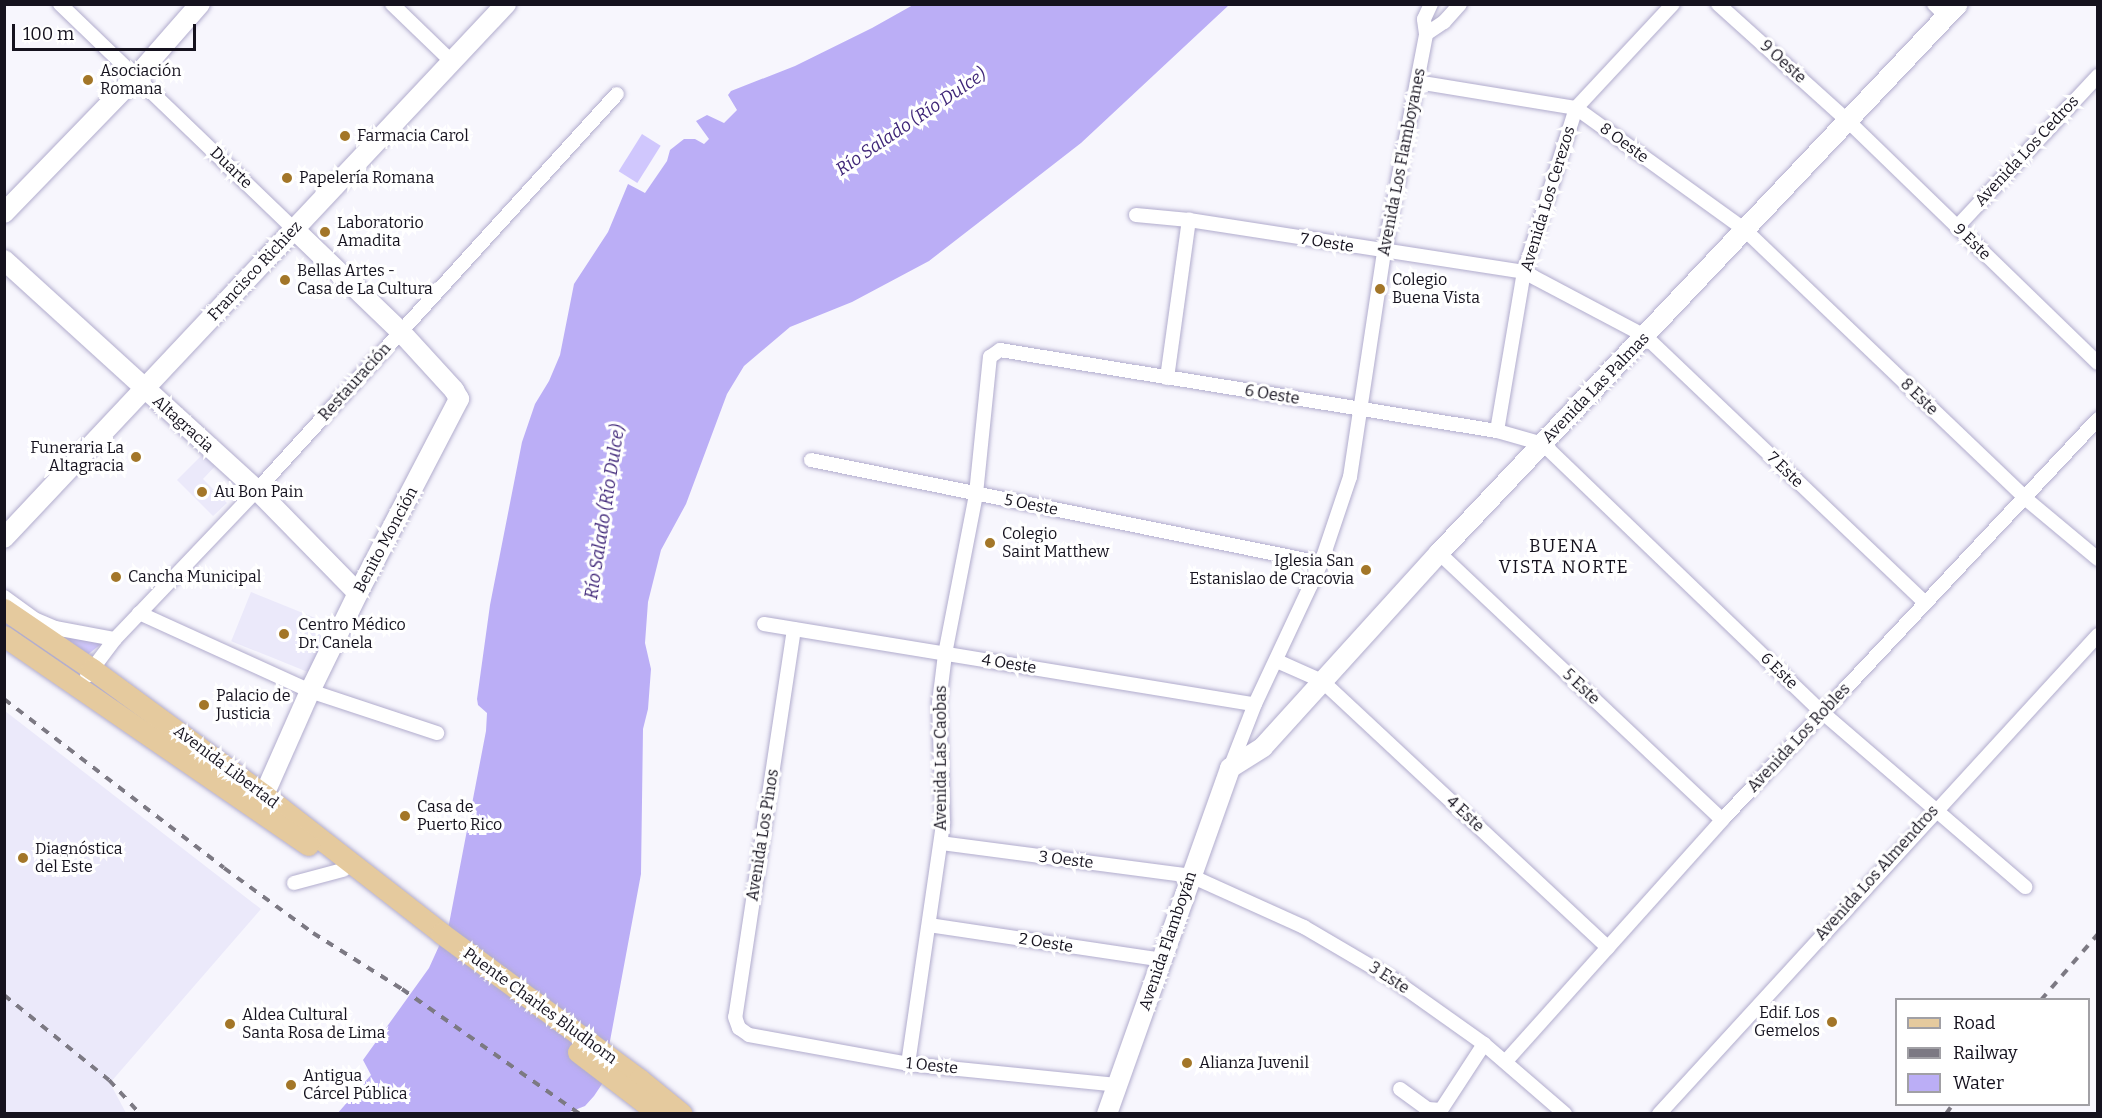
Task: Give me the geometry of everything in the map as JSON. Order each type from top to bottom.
[{"type":"main road","name":"Avenida Libertad","points":[[4,609],[92,669],[264,795],[439,938]]},
{"type":"main road","name":"Avenida Libertad","points":[[4,636],[439,938]]},
{"type":"main road","name":"Puente Charles Bludhorn","points":[[439,938],[634,1085]]},
{"type":"main road","points":[[634,1085],[659,1113]]},
{"type":"main road","points":[[634,1085],[682,1113]]},
{"type":"street","name":"Duarte","points":[[60,4],[401,332],[450,385]]},
{"type":"street","points":[[4,213],[136,77],[200,4]]},
{"type":"street","points":[[392,4],[452,62]]},
{"type":"street","name":"Francisco Richiez","points":[[4,538],[294,229],[383,138],[506,4]]},
{"type":"street","name":"Avenida Los Flamboyanes","points":[[1230,768],[1255,704],[1321,563],[1350,477],[1384,253],[1426,34],[1424,19],[1431,4]]},
{"type":"street","points":[[1426,34],[1444,21],[1460,4]]},
{"type":"street","name":"Avenida Los Cerezos","points":[[1497,431],[1524,272],[1576,108],[1673,4]]},
{"type":"street","name":"9 Oeste","points":[[1718,4],[1847,120]]},
{"type":"street","name":"Avenida Las Palmas","points":[[1230,768],[1263,747],[1439,553],[1847,120],[1946,9]]},
{"type":"street","name":"Avenida Los Cedros","points":[[1957,227],[2097,76]]},
{"type":"street","name":"8 Oeste","points":[[1417,82],[1576,108],[1745,230]]},
{"type":"street","name":"Restauración","points":[[79,687],[115,639],[256,490],[616,94]]},
{"type":"street","name":"9 Este","points":[[1847,120],[2097,363]]},
{"type":"street","name":"7 Oeste","points":[[1136,215],[1189,220],[1384,253],[1524,272],[1645,336]]},
{"type":"street","points":[[1167,378],[1189,220]]},
{"type":"street","name":"8 Este","points":[[1745,230],[2025,498],[2097,559]]},
{"type":"street","name":"Altagracia","points":[[4,260],[256,490],[358,593]]},
{"type":"street","name":"7 Este","points":[[1645,336],[1924,603]]},
{"type":"street","name":"6 Oeste","points":[[1000,350],[1497,431],[1543,444]]},
{"type":"street","name":"Avenida Las Caobas","points":[[908,1064],[929,925],[944,802],[939,703],[945,654],[976,494],[990,357],[1000,350]]},
{"type":"street","name":"Benito Monción","points":[[264,795],[310,691],[358,593],[458,403],[459,396],[450,385]]},
{"type":"street","name":"Avenida Los Robles","points":[[1506,1061],[1722,820],[2097,419]]},
{"type":"street","name":"6 Este","points":[[1543,444],[1823,712],[2025,887]]},
{"type":"street","name":"5 Oeste","points":[[811,460],[1321,563]]},
{"type":"street","name":"5 Este","points":[[1439,553],[1722,820]]},
{"type":"street","points":[[4,597],[34,619],[55,627],[115,639]]},
{"type":"street","points":[[139,613],[310,691],[437,733]]},
{"type":"street","name":"4 Oeste","points":[[764,624],[1255,704]]},
{"type":"street","name":"Avenida Los Pinos","points":[[749,1035],[739,1028],[735,1017],[794,629]]},
{"type":"street","name":"Avenida Los Almendros","points":[[1659,1113],[2097,634]]},
{"type":"street","name":"4 Este","points":[[1277,661],[1322,681],[1608,948]]},
{"type":"street","name":"Avenida Flamboyán","points":[[1107,1113],[1230,768]]},
{"type":"street","name":"3 Oeste","points":[[940,843],[1191,876]]},
{"type":"street","points":[[294,883],[343,870]]},
{"type":"street","name":"3 Este","points":[[1191,876],[1304,927],[1394,980],[1506,1061],[1565,1113]]},
{"type":"street","name":"2 Oeste","points":[[929,925],[1162,960]]},
{"type":"street","name":"1 Oeste","points":[[749,1035],[908,1064],[1117,1085]]},
{"type":"street","points":[[1400,1089],[1428,1109],[1441,1110],[1484,1044]]},
{"type":"shaded area","points":[[642,134],[661,146],[637,183],[619,171]]},
{"type":"shaded area","points":[[207,450],[219,462],[203,479],[227,503],[213,516],[177,480]]},
{"type":"shaded area","name":"Centro Médico Dr. Canela","points":[[251,592],[336,626],[316,676],[231,641]]},
{"type":"shaded area","points":[[54,631],[106,640],[86,656]]},
{"type":"shaded area","points":[[5,711],[261,909],[110,1083],[126,1113],[5,1113]]},
{"type":"water","name":"Río Salado (Río Dulce)","points":[[913,5],[1229,5],[1081,143],[929,261],[852,302],[790,327],[744,366],[727,394],[686,504],[661,550],[648,602],[645,643],[651,669],[648,709],[643,729],[641,874],[602,1084],[594,1096],[585,1106],[567,1113],[337,1114],[371,1075],[363,1060],[429,968],[449,924],[486,731],[487,713],[478,705],[477,699],[490,605],[522,442],[535,404],[549,381],[560,355],[574,284],[608,232],[628,184],[645,193],[667,161],[670,150],[684,139],[695,139],[704,144],[709,139],[696,121],[707,115],[724,123],[737,110],[728,95],[731,91],[795,66]]},
{"type":"railway","points":[[4,699],[224,868],[313,933],[402,989],[580,1114]]},
{"type":"railway","points":[[2043,998],[2098,934]]},
{"type":"railway","points":[[4,995],[109,1080],[140,1114]]},
{"type":"railway","points":[[1946,1114],[1952,1106]]},
{"type":"place","name":"Asociación Romana","points":[[88,80]]},
{"type":"place","name":"Farmacia Carol","points":[[345,136]]},
{"type":"place","name":"Papelería Romana","points":[[287,178]]},
{"type":"place","name":"Laboratorio Amadita","points":[[325,232]]},
{"type":"place","name":"Bellas Artes - Casa de La Cultura","points":[[285,280]]},
{"type":"place","name":"Colegio Buena Vista","points":[[1380,289]]},
{"type":"place","name":"Funeraria La Altagracia","points":[[136,457]]},
{"type":"place","name":"Au Bon Pain","points":[[202,492]]},
{"type":"place","name":"Colegio Saint Matthew","points":[[990,543]]},
{"type":"place","name":"Iglesia San Estanislao de Cracovia","points":[[1366,570]]},
{"type":"place","name":"Cancha Municipal","points":[[116,577]]},
{"type":"place","name":"Centro Médico Dr. Canela","points":[[284,634]]},
{"type":"place","name":"Palacio de Justicia","points":[[204,705]]},
{"type":"place","name":"Casa de Puerto Rico","points":[[405,816]]},
{"type":"place","name":"Diagnóstica del Este","points":[[23,858]]},
{"type":"place","name":"Edif. Los Gemelos","points":[[1832,1022]]},
{"type":"place","name":"Aldea Cultural Santa Rosa de Lima","points":[[230,1024]]},
{"type":"place","name":"Alianza Juvenil","points":[[1187,1063]]},
{"type":"place","name":"Antigua Cárcel Pública","points":[[291,1085]]},
{"type":"district","name":"BUENA VISTA NORTE","points":[[1564,557]]}]
